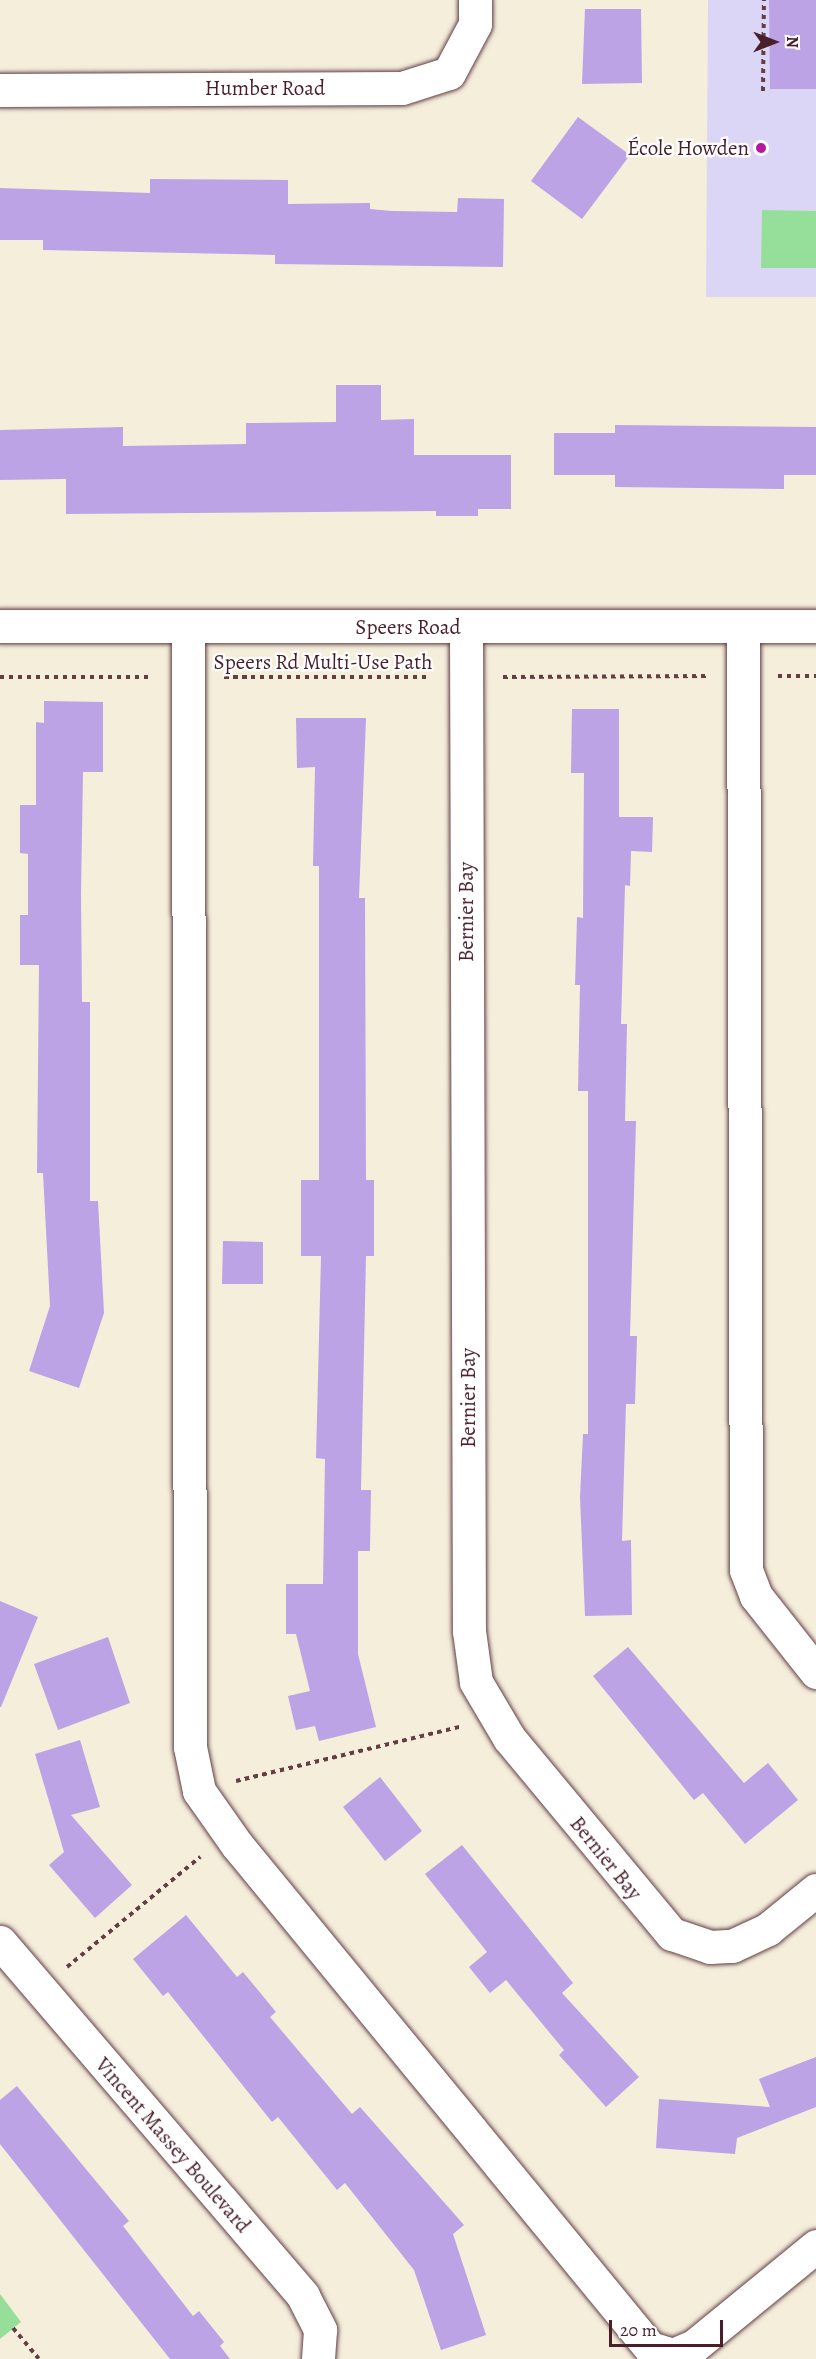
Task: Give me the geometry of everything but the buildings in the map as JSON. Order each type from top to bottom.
[{"type":"street","name":"Humber Road","points":[[0,90],[402,88],[449,73],[475,24],[475,0]]},
{"type":"street","name":"Speers Road","points":[[0,626],[816,626]]},
{"type":"street","points":[[188,626],[190,1747],[200,1791],[237,1845],[650,2348],[673,2355],[694,2346],[816,2246]]},
{"type":"street","points":[[743,626],[746,1570],[756,1596],[816,1672]]},
{"type":"street","name":"Bernier Bay","points":[[466,627],[469,1631],[476,1682],[509,1738],[672,1934],[710,1947],[732,1946],[768,1929],[816,1890]]},
{"type":"street","name":"Vincent Massey Boulevard","points":[[0,1942],[303,2295],[320,2330],[318,2359]]},
{"type":"path","points":[[763,91],[764,0]]},
{"type":"path","points":[[499,677],[718,676]]},
{"type":"path","points":[[768,676],[816,676]]},
{"type":"path","name":"Speers Rd Multi-Use Path","points":[[214,677],[433,677]]},
{"type":"path","points":[[0,678],[163,678]]},
{"type":"path","points":[[13,2328],[39,2359]]},
{"type":"shaded area","name":"École Howden","points":[[708,0],[816,0],[816,297],[706,297]]},
{"type":"green space","points":[[762,210],[816,211],[816,268],[761,268]]},
{"type":"green space","points":[[0,2294],[21,2322],[0,2339]]},
{"type":"place","name":"École Howden","points":[[761,148]]}]
